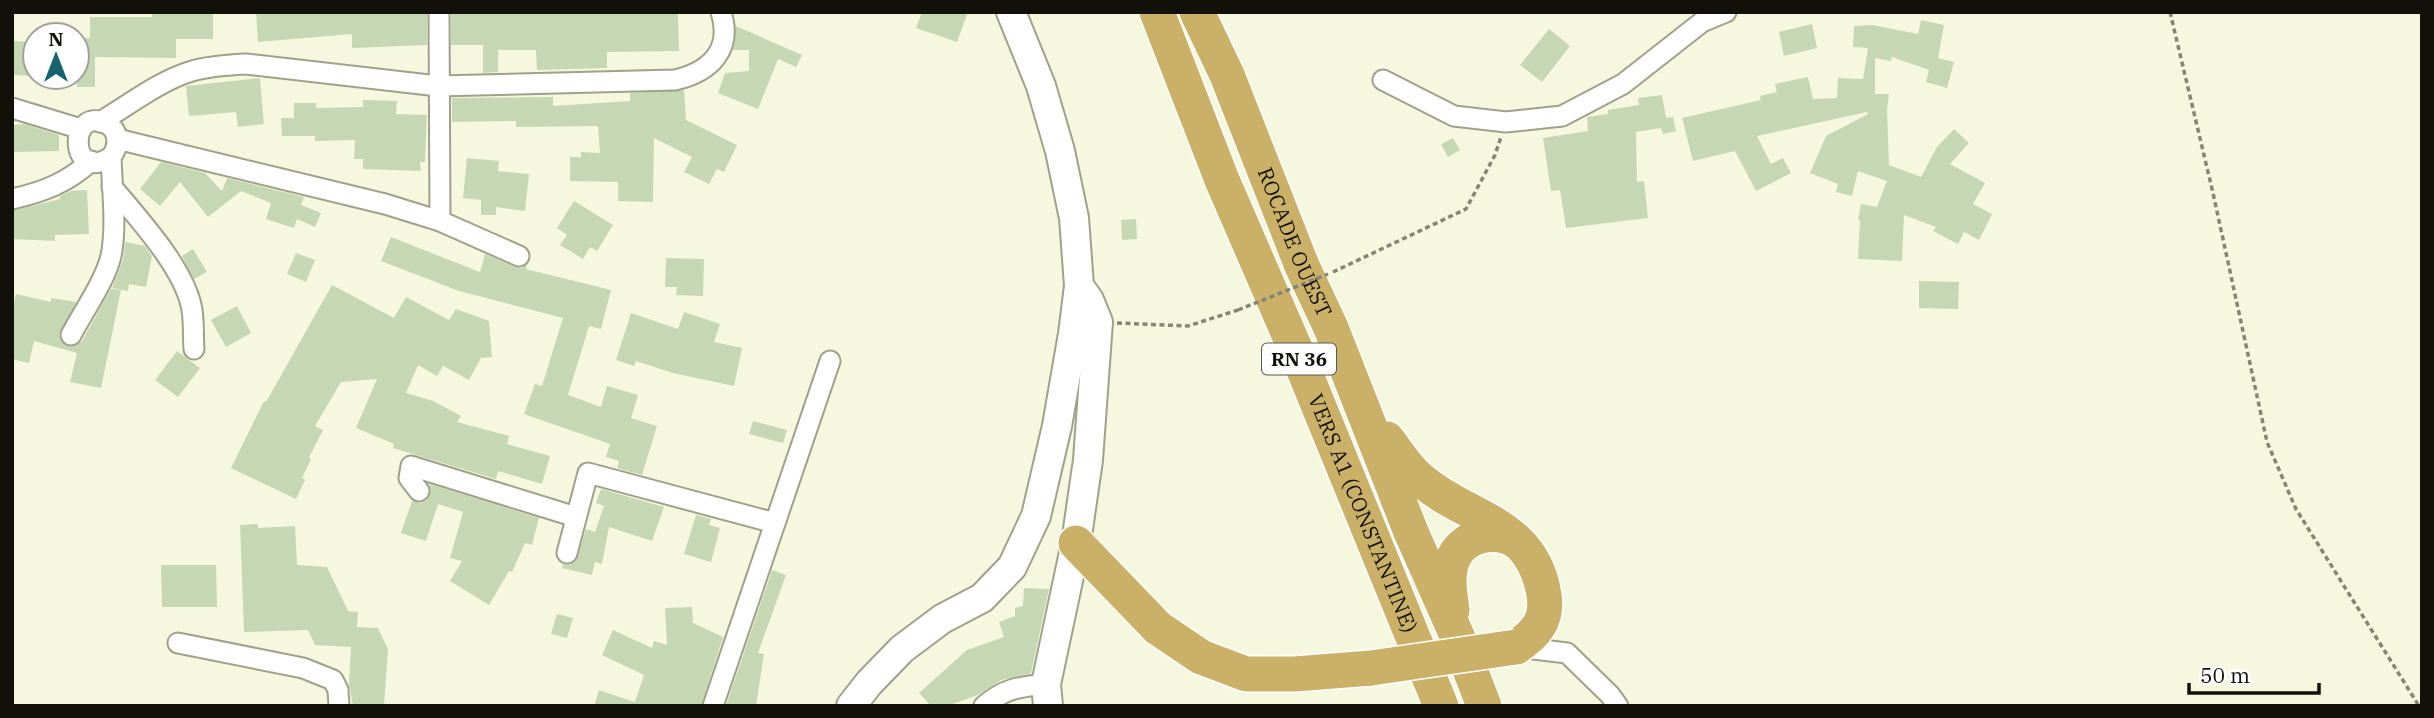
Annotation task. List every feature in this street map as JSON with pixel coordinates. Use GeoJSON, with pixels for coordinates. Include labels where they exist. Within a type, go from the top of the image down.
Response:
{"type":"FeatureCollection","features":[{"type":"Feature","properties":{"kind":"highway","name":"VERS A1 (CONSTANTINE)"},"geometry":{"type":"LineString","coordinates":[[1157,12],[1217,168],[1297,353],[1441,706]]}},
{"type":"Feature","properties":{"kind":"highway","name":"ROCADE OUEST"},"geometry":{"type":"LineString","coordinates":[[1197,12],[1227,75],[1302,266],[1331,328],[1411,532],[1458,638],[1484,706]]}},
{"type":"Feature","properties":{"kind":"highway"},"geometry":{"type":"LineString","coordinates":[[1076,542],[1158,628],[1201,657],[1247,674],[1295,674],[1371,668],[1516,646],[1536,633],[1545,610],[1541,577],[1523,546],[1509,532],[1443,497],[1420,480],[1408,468],[1356,396]]}},
{"type":"Feature","properties":{"kind":"highway"},"geometry":{"type":"LineString","coordinates":[[1458,638],[1449,583],[1453,560],[1464,543],[1483,535],[1498,534],[1512,538],[1523,546]]}},
{"type":"Feature","properties":{"kind":"street"},"geometry":{"type":"LineString","coordinates":[[439,12],[440,221]]}},
{"type":"Feature","properties":{"kind":"street"},"geometry":{"type":"LineString","coordinates":[[100,122],[171,80],[191,71],[218,65],[246,64],[438,86],[675,80],[704,69],[721,48],[725,36],[721,12]]}},
{"type":"Feature","properties":{"kind":"street"},"geometry":{"type":"LineString","coordinates":[[851,706],[902,649],[942,619],[982,598],[1012,567],[1036,516],[1057,426],[1079,286],[1074,218],[1060,151],[1041,86],[1011,12]]}},
{"type":"Feature","properties":{"kind":"street"},"geometry":{"type":"LineString","coordinates":[[1383,80],[1454,116],[1506,122],[1562,116],[1623,85],[1700,17],[1726,12]]}},
{"type":"Feature","properties":{"kind":"street"},"geometry":{"type":"LineString","coordinates":[[12,108],[81,129]]}},
{"type":"Feature","properties":{"kind":"street"},"geometry":{"type":"LineString","coordinates":[[71,335],[110,259],[113,238],[114,148],[112,128],[100,122],[93,122],[81,129],[77,148],[85,158],[105,161],[114,148]]}},
{"type":"Feature","properties":{"kind":"street"},"geometry":{"type":"LineString","coordinates":[[114,148],[385,204],[440,221],[519,256]]}},
{"type":"Feature","properties":{"kind":"street"},"geometry":{"type":"LineString","coordinates":[[12,199],[39,193],[61,184],[91,161]]}},
{"type":"Feature","properties":{"kind":"street"},"geometry":{"type":"LineString","coordinates":[[112,187],[163,250],[183,286],[192,310],[194,349]]}},
{"type":"Feature","properties":{"kind":"street"},"geometry":{"type":"LineString","coordinates":[[984,706],[999,693],[1016,688],[1047,695],[1076,542],[1088,460],[1098,322],[1089,300],[1079,286]]}},
{"type":"Feature","properties":{"kind":"street"},"geometry":{"type":"LineString","coordinates":[[713,706],[830,361]]}},
{"type":"Feature","properties":{"kind":"street"},"geometry":{"type":"LineString","coordinates":[[419,491],[409,478],[411,466],[576,517]]}},
{"type":"Feature","properties":{"kind":"street"},"geometry":{"type":"LineString","coordinates":[[566,553],[588,473],[775,523]]}},
{"type":"Feature","properties":{"kind":"street"},"geometry":{"type":"LineString","coordinates":[[1545,610],[1555,640],[1618,706]]}},
{"type":"Feature","properties":{"kind":"street"},"geometry":{"type":"LineString","coordinates":[[178,643],[321,674],[333,680],[338,691],[339,706]]}},
{"type":"Feature","properties":{"kind":"street"},"geometry":{"type":"LineString","coordinates":[[1516,646],[1567,653]]}},
{"type":"Feature","properties":{"kind":"path"},"geometry":{"type":"LineString","coordinates":[[2170,12],[2213,193],[2267,442],[2296,509],[2419,706]]}},
{"type":"Feature","properties":{"kind":"path"},"geometry":{"type":"LineString","coordinates":[[1098,322],[1188,326],[1238,310],[1328,274],[1466,209],[1495,155],[1506,122]]}},
{"type":"Feature","properties":{"kind":"building"},"geometry":{"type":"Polygon","coordinates":[[[152,12],[213,12],[213,39],[176,39],[176,58],[95,57],[95,87],[91,87],[90,17],[152,17],[152,12]]]}},
{"type":"Feature","properties":{"kind":"building"},"geometry":{"type":"Polygon","coordinates":[[[256,12],[427,12],[427,45],[352,48],[352,34],[258,42],[256,12]]]}},
{"type":"Feature","properties":{"kind":"building"},"geometry":{"type":"Polygon","coordinates":[[[451,12],[678,14],[679,51],[607,52],[607,68],[537,70],[536,50],[498,50],[498,72],[483,73],[483,45],[451,45],[451,12]]]}},
{"type":"Feature","properties":{"kind":"building"},"geometry":{"type":"Polygon","coordinates":[[[922,12],[968,12],[957,42],[916,28],[922,12]]]}},
{"type":"Feature","properties":{"kind":"building"},"geometry":{"type":"Polygon","coordinates":[[[1921,20],[1944,25],[1938,58],[1954,62],[1947,88],[1926,82],[1929,70],[1892,57],[1891,61],[1875,58],[1875,94],[1889,94],[1889,165],[1921,177],[1937,147],[1954,129],[1969,143],[1950,164],[1985,183],[1973,204],[1992,214],[1979,240],[1964,232],[1958,244],[1933,231],[1936,227],[1904,215],[1902,261],[1858,259],[1858,220],[1861,204],[1877,207],[1887,181],[1858,171],[1852,196],[1836,192],[1838,184],[1810,173],[1826,136],[1868,114],[1867,112],[1757,136],[1771,164],[1783,158],[1791,173],[1756,191],[1735,151],[1693,161],[1682,118],[1761,100],[1760,96],[1777,92],[1775,84],[1808,77],[1813,99],[1837,98],[1838,78],[1863,79],[1868,48],[1853,47],[1854,26],[1872,25],[1918,34],[1921,20]]]}},
{"type":"Feature","properties":{"kind":"building"},"geometry":{"type":"Polygon","coordinates":[[[1812,24],[1817,48],[1784,56],[1779,32],[1812,24]]]}},
{"type":"Feature","properties":{"kind":"building"},"geometry":{"type":"Polygon","coordinates":[[[736,26],[802,55],[796,67],[778,59],[758,109],[718,93],[725,73],[749,71],[749,50],[733,50],[736,26]]]}},
{"type":"Feature","properties":{"kind":"building"},"geometry":{"type":"Polygon","coordinates":[[[1549,29],[1570,46],[1542,82],[1520,65],[1549,29]]]}},
{"type":"Feature","properties":{"kind":"building"},"geometry":{"type":"Polygon","coordinates":[[[12,41],[21,41],[21,75],[12,75],[12,41]]]}},
{"type":"Feature","properties":{"kind":"building"},"geometry":{"type":"Polygon","coordinates":[[[260,78],[264,124],[238,127],[236,112],[189,116],[186,86],[260,78]]]}},
{"type":"Feature","properties":{"kind":"building"},"geometry":{"type":"Polygon","coordinates":[[[684,90],[686,120],[737,145],[724,172],[717,169],[709,184],[684,172],[692,157],[654,138],[653,202],[618,201],[618,182],[570,181],[570,157],[581,157],[581,152],[600,153],[598,126],[516,127],[516,121],[452,122],[452,98],[553,97],[553,106],[630,101],[630,93],[684,90]]]}},
{"type":"Feature","properties":{"kind":"building"},"geometry":{"type":"Polygon","coordinates":[[[1662,95],[1666,118],[1673,117],[1676,131],[1663,134],[1661,128],[1636,132],[1637,182],[1644,181],[1648,218],[1566,228],[1560,190],[1551,191],[1543,138],[1588,131],[1587,117],[1639,105],[1638,98],[1662,95]]]}},
{"type":"Feature","properties":{"kind":"building"},"geometry":{"type":"Polygon","coordinates":[[[363,100],[397,101],[396,114],[427,115],[425,162],[420,162],[421,171],[363,169],[363,159],[354,159],[355,140],[315,141],[315,136],[282,136],[281,118],[294,118],[294,103],[316,103],[316,108],[363,107],[363,100]]]}},
{"type":"Feature","properties":{"kind":"building"},"geometry":{"type":"Polygon","coordinates":[[[24,124],[59,135],[59,151],[14,152],[13,125],[24,124]]]}},
{"type":"Feature","properties":{"kind":"building"},"geometry":{"type":"Polygon","coordinates":[[[1453,138],[1460,150],[1448,157],[1441,144],[1453,138]]]}},
{"type":"Feature","properties":{"kind":"building"},"geometry":{"type":"Polygon","coordinates":[[[467,158],[499,161],[498,171],[529,174],[525,211],[496,207],[496,215],[481,215],[481,200],[463,198],[467,158]]]}},
{"type":"Feature","properties":{"kind":"building"},"geometry":{"type":"Polygon","coordinates":[[[161,162],[205,173],[222,191],[227,178],[304,197],[301,205],[321,213],[315,227],[297,219],[294,228],[266,219],[271,203],[241,191],[208,217],[180,182],[160,206],[140,189],[161,162]]]}},
{"type":"Feature","properties":{"kind":"building"},"geometry":{"type":"Polygon","coordinates":[[[87,190],[89,234],[55,235],[55,241],[12,239],[12,211],[60,199],[60,196],[71,191],[87,190]]]}},
{"type":"Feature","properties":{"kind":"building"},"geometry":{"type":"Polygon","coordinates":[[[574,201],[613,225],[597,251],[590,247],[583,259],[560,245],[567,235],[557,228],[574,201]]]}},
{"type":"Feature","properties":{"kind":"building"},"geometry":{"type":"Polygon","coordinates":[[[1136,219],[1137,239],[1122,240],[1121,220],[1136,219]]]}},
{"type":"Feature","properties":{"kind":"building"},"geometry":{"type":"Polygon","coordinates":[[[391,237],[480,272],[485,254],[515,267],[527,265],[526,269],[611,290],[601,329],[589,326],[568,395],[601,407],[607,386],[638,395],[631,418],[657,426],[642,475],[617,468],[619,461],[606,457],[610,444],[524,414],[535,384],[542,386],[563,318],[459,291],[381,261],[391,237]]]}},
{"type":"Feature","properties":{"kind":"building"},"geometry":{"type":"Polygon","coordinates":[[[125,242],[145,246],[152,256],[146,287],[129,284],[128,291],[112,288],[123,260],[125,242]]]}},
{"type":"Feature","properties":{"kind":"building"},"geometry":{"type":"Polygon","coordinates":[[[193,249],[207,272],[194,279],[182,256],[193,249]]]}},
{"type":"Feature","properties":{"kind":"building"},"geometry":{"type":"Polygon","coordinates":[[[296,253],[315,260],[306,282],[287,274],[296,253]]]}},
{"type":"Feature","properties":{"kind":"building"},"geometry":{"type":"Polygon","coordinates":[[[666,258],[704,259],[703,296],[676,295],[677,287],[665,287],[666,258]]]}},
{"type":"Feature","properties":{"kind":"building"},"geometry":{"type":"Polygon","coordinates":[[[1919,281],[1959,282],[1958,309],[1919,308],[1919,281]]]}},
{"type":"Feature","properties":{"kind":"building"},"geometry":{"type":"Polygon","coordinates":[[[332,285],[394,318],[406,297],[449,320],[456,309],[489,321],[492,357],[481,358],[469,380],[443,366],[437,376],[418,365],[406,393],[433,401],[461,416],[457,422],[509,436],[507,444],[550,456],[542,484],[498,471],[496,479],[393,448],[394,444],[356,428],[377,379],[341,382],[315,426],[323,430],[309,457],[311,459],[302,478],[305,480],[296,499],[231,468],[264,401],[266,402],[332,285]]]}},
{"type":"Feature","properties":{"kind":"building"},"geometry":{"type":"Polygon","coordinates":[[[111,289],[121,290],[101,388],[70,382],[77,353],[34,341],[29,363],[12,359],[12,312],[16,294],[51,302],[51,298],[76,302],[59,335],[61,342],[72,347],[82,341],[111,289]]]}},
{"type":"Feature","properties":{"kind":"building"},"geometry":{"type":"Polygon","coordinates":[[[237,306],[251,333],[226,347],[211,320],[237,306]]]}},
{"type":"Feature","properties":{"kind":"building"},"geometry":{"type":"Polygon","coordinates":[[[684,312],[720,324],[714,342],[742,348],[734,386],[673,373],[636,361],[634,366],[616,360],[631,313],[678,329],[684,312]]]}},
{"type":"Feature","properties":{"kind":"building"},"geometry":{"type":"Polygon","coordinates":[[[177,351],[200,368],[178,397],[155,380],[177,351]]]}},
{"type":"Feature","properties":{"kind":"building"},"geometry":{"type":"Polygon","coordinates":[[[753,421],[787,430],[783,443],[749,434],[753,421]]]}},
{"type":"Feature","properties":{"kind":"building"},"geometry":{"type":"Polygon","coordinates":[[[429,484],[539,518],[532,545],[525,543],[512,572],[509,571],[489,605],[450,581],[462,561],[450,558],[463,512],[438,504],[426,541],[401,533],[412,501],[420,503],[430,495],[429,484]]]}},
{"type":"Feature","properties":{"kind":"building"},"geometry":{"type":"Polygon","coordinates":[[[601,489],[664,507],[652,541],[609,527],[602,564],[595,562],[592,575],[562,568],[563,564],[570,565],[576,561],[586,529],[595,532],[604,506],[596,503],[601,489]]]}},
{"type":"Feature","properties":{"kind":"building"},"geometry":{"type":"Polygon","coordinates":[[[696,515],[711,519],[709,525],[720,528],[711,562],[684,554],[696,515]]]}},
{"type":"Feature","properties":{"kind":"building"},"geometry":{"type":"Polygon","coordinates":[[[258,524],[258,528],[295,526],[297,565],[327,567],[348,611],[358,612],[357,627],[378,628],[388,649],[384,706],[353,706],[349,684],[351,647],[315,645],[308,630],[244,632],[240,525],[258,524]]]}},
{"type":"Feature","properties":{"kind":"building"},"geometry":{"type":"Polygon","coordinates":[[[161,565],[216,565],[217,607],[162,607],[161,565]]]}},
{"type":"Feature","properties":{"kind":"building"},"geometry":{"type":"Polygon","coordinates":[[[772,570],[786,575],[758,653],[764,654],[756,706],[726,706],[772,570]]]}},
{"type":"Feature","properties":{"kind":"building"},"geometry":{"type":"Polygon","coordinates":[[[1024,588],[1049,589],[1031,673],[1001,680],[978,695],[947,706],[931,706],[919,693],[967,650],[1004,637],[999,622],[1015,616],[1015,608],[1023,606],[1024,588]]]}},
{"type":"Feature","properties":{"kind":"building"},"geometry":{"type":"Polygon","coordinates":[[[692,607],[693,623],[723,637],[701,706],[594,706],[599,690],[635,702],[644,675],[602,655],[613,630],[652,648],[654,641],[667,645],[665,608],[692,607]]]}},
{"type":"Feature","properties":{"kind":"building"},"geometry":{"type":"Polygon","coordinates":[[[557,614],[573,618],[567,638],[551,634],[557,614]]]}}]}
